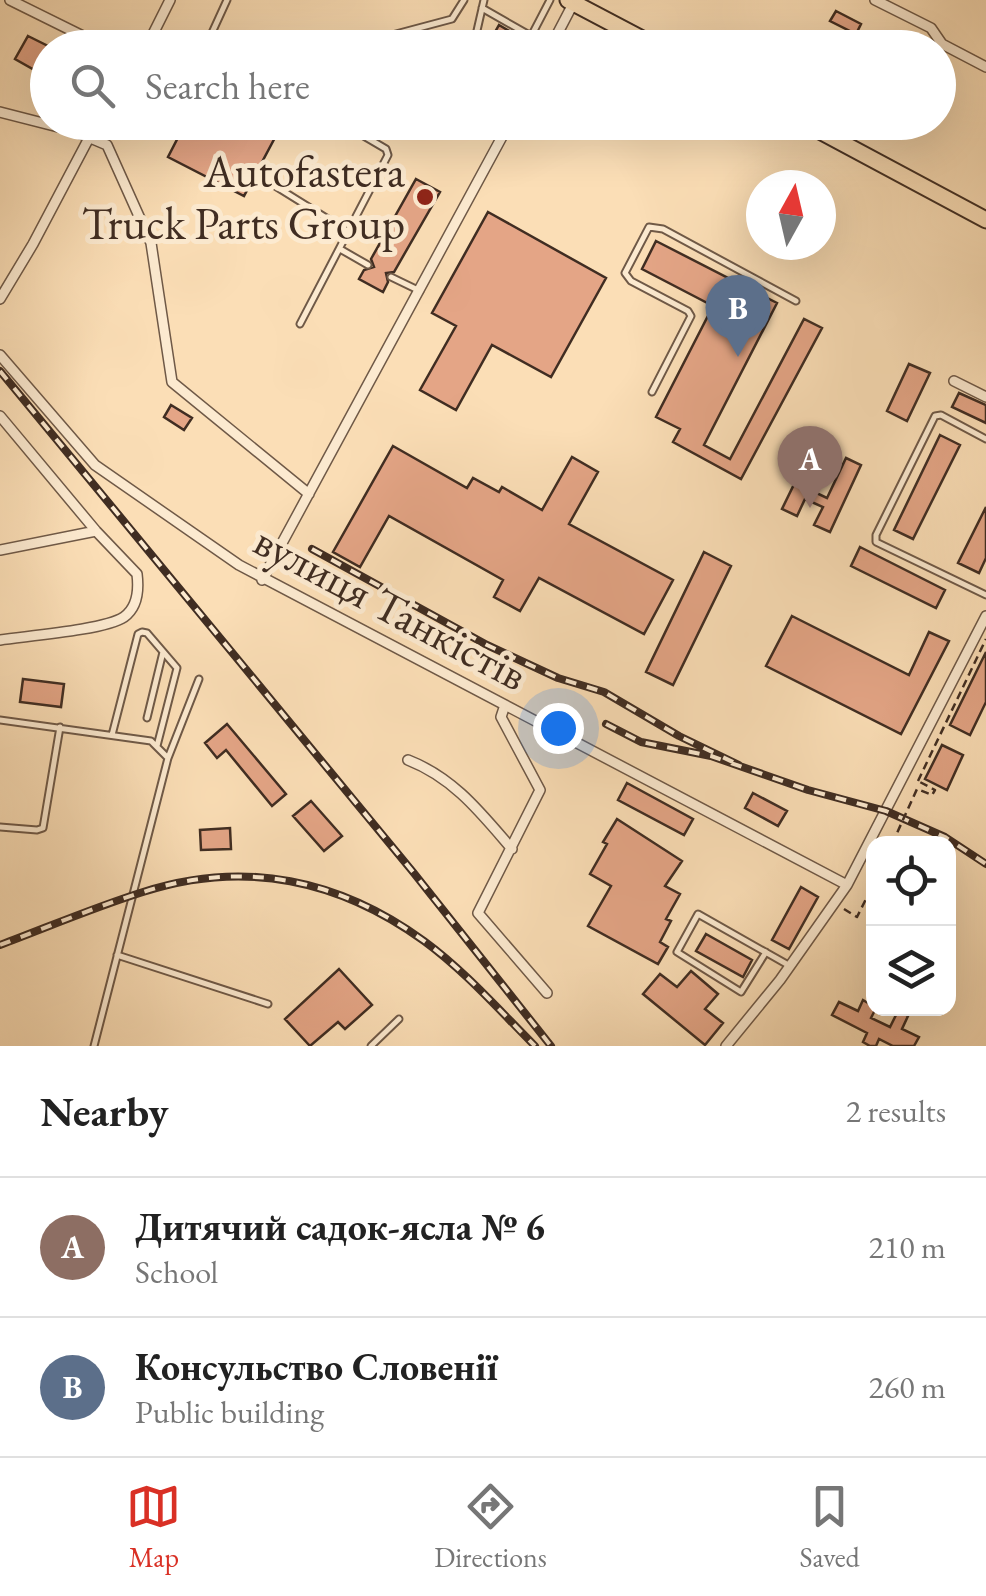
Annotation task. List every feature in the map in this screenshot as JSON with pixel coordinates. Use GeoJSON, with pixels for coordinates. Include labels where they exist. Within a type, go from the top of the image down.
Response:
{"type":"FeatureCollection","features":[{"type":"Feature","properties":{"kind":"main road"},"geometry":{"type":"LineString","coordinates":[[572,1],[626,30]]}},
{"type":"Feature","properties":{"kind":"main road"},"geometry":{"type":"LineString","coordinates":[[837,140],[986,220]]}},
{"type":"Feature","properties":{"kind":"street"},"geometry":{"type":"LineString","coordinates":[[10,0],[71,30]]}},
{"type":"Feature","properties":{"kind":"street"},"geometry":{"type":"LineString","coordinates":[[155,30],[170,0]]}},
{"type":"Feature","properties":{"kind":"street"},"geometry":{"type":"LineString","coordinates":[[875,0],[933,30]]}},
{"type":"Feature","properties":{"kind":"street"},"geometry":{"type":"LineString","coordinates":[[558,30],[572,1]]}},
{"type":"Feature","properties":{"kind":"street"},"geometry":{"type":"LineString","coordinates":[[956,51],[986,67]]}},
{"type":"Feature","properties":{"kind":"street"},"geometry":{"type":"LineString","coordinates":[[0,112],[30,120]]}},
{"type":"Feature","properties":{"kind":"street"},"geometry":{"type":"LineString","coordinates":[[0,299],[88,140]]}},
{"type":"Feature","properties":{"kind":"street"},"geometry":{"type":"LineString","coordinates":[[98,140],[107,145],[150,243],[174,386],[309,494]]}},
{"type":"Feature","properties":{"kind":"street"},"geometry":{"type":"LineString","coordinates":[[262,580],[500,140]]}},
{"type":"Feature","properties":{"kind":"street","name":"вулиця Танкістів"},"geometry":{"type":"LineString","coordinates":[[0,355],[95,464],[262,580],[848,886]]}},
{"type":"Feature","properties":{"kind":"street"},"geometry":{"type":"LineString","coordinates":[[954,381],[986,397]]}},
{"type":"Feature","properties":{"kind":"street"},"geometry":{"type":"LineString","coordinates":[[0,416],[137,574],[137,599],[124,617],[114,622],[0,640]]}},
{"type":"Feature","properties":{"kind":"street"},"geometry":{"type":"LineString","coordinates":[[0,550],[96,531]]}},
{"type":"Feature","properties":{"kind":"street"},"geometry":{"type":"LineString","coordinates":[[726,1046],[848,886],[985,619]]}},
{"type":"Feature","properties":{"kind":"street"},"geometry":{"type":"LineString","coordinates":[[505,705],[500,717],[540,790],[478,913],[547,993]]}},
{"type":"Feature","properties":{"kind":"street"},"geometry":{"type":"LineString","coordinates":[[408,760],[440,774],[456,787],[512,850]]}},
{"type":"Feature","properties":{"kind":"lane"},"geometry":{"type":"LineString","coordinates":[[213,30],[227,0]]}},
{"type":"Feature","properties":{"kind":"lane"},"geometry":{"type":"LineString","coordinates":[[410,30],[452,18],[464,0]]}},
{"type":"Feature","properties":{"kind":"lane"},"geometry":{"type":"LineString","coordinates":[[534,30],[550,0]]}},
{"type":"Feature","properties":{"kind":"lane"},"geometry":{"type":"LineString","coordinates":[[477,30],[483,4],[522,30]]}},
{"type":"Feature","properties":{"kind":"lane"},"geometry":{"type":"LineString","coordinates":[[300,324],[388,155],[386,149],[371,140]]}},
{"type":"Feature","properties":{"kind":"lane"},"geometry":{"type":"LineString","coordinates":[[267,181],[349,232]]}},
{"type":"Feature","properties":{"kind":"lane"},"geometry":{"type":"LineString","coordinates":[[652,392],[692,316],[624,274],[650,227],[656,226],[796,301]]}},
{"type":"Feature","properties":{"kind":"lane"},"geometry":{"type":"LineString","coordinates":[[340,250],[368,264]]}},
{"type":"Feature","properties":{"kind":"lane"},"geometry":{"type":"LineString","coordinates":[[391,277],[420,292]]}},
{"type":"Feature","properties":{"kind":"lane"},"geometry":{"type":"LineString","coordinates":[[986,439],[941,415],[935,416],[876,535],[876,542],[882,547],[986,595]]}},
{"type":"Feature","properties":{"kind":"lane"},"geometry":{"type":"LineString","coordinates":[[112,735],[138,634],[147,633],[175,664],[177,673],[157,746]]}},
{"type":"Feature","properties":{"kind":"lane"},"geometry":{"type":"LineString","coordinates":[[147,718],[163,652]]}},
{"type":"Feature","properties":{"kind":"lane"},"geometry":{"type":"LineString","coordinates":[[94,1046],[168,758],[199,679]]}},
{"type":"Feature","properties":{"kind":"lane"},"geometry":{"type":"LineString","coordinates":[[0,720],[151,742],[168,758]]}},
{"type":"Feature","properties":{"kind":"lane"},"geometry":{"type":"LineString","coordinates":[[0,827],[43,828],[60,727]]}},
{"type":"Feature","properties":{"kind":"lane"},"geometry":{"type":"LineString","coordinates":[[766,952],[741,992],[677,952],[698,914],[766,952],[790,966]]}},
{"type":"Feature","properties":{"kind":"lane"},"geometry":{"type":"LineString","coordinates":[[117,955],[268,1004]]}},
{"type":"Feature","properties":{"kind":"lane"},"geometry":{"type":"LineString","coordinates":[[370,1046],[399,1019]]}},
{"type":"Feature","properties":{"kind":"path"},"geometry":{"type":"LineString","coordinates":[[896,836],[917,789],[932,795],[935,790],[918,781],[986,639]]}},
{"type":"Feature","properties":{"kind":"path"},"geometry":{"type":"LineString","coordinates":[[834,904],[857,917],[866,900]]}},
{"type":"Feature","properties":{"kind":"building"},"geometry":{"type":"Polygon","coordinates":[[[836,11],[861,24],[858,30],[848,30],[830,21],[836,11]]]}},
{"type":"Feature","properties":{"kind":"building"},"geometry":{"type":"Polygon","coordinates":[[[28,36],[30,37],[30,67],[15,59],[28,36]]]}},
{"type":"Feature","properties":{"kind":"building"},"geometry":{"type":"Polygon","coordinates":[[[177,140],[274,140],[244,196],[168,157],[177,140]]]}},
{"type":"Feature","properties":{"kind":"building"},"geometry":{"type":"Polygon","coordinates":[[[416,179],[440,192],[394,272],[386,273],[388,282],[383,292],[359,279],[364,270],[374,267],[371,259],[416,179]]]}},
{"type":"Feature","properties":{"kind":"building"},"geometry":{"type":"Polygon","coordinates":[[[488,212],[606,278],[551,377],[492,345],[456,410],[420,390],[456,326],[432,313],[488,212]]]}},
{"type":"Feature","properties":{"kind":"building"},"geometry":{"type":"Polygon","coordinates":[[[656,241],[777,303],[704,445],[730,459],[804,319],[822,328],[741,479],[673,442],[680,429],[656,417],[713,306],[642,269],[656,241]]]}},
{"type":"Feature","properties":{"kind":"building"},"geometry":{"type":"Polygon","coordinates":[[[909,364],[930,373],[907,421],[887,411],[909,364]]]}},
{"type":"Feature","properties":{"kind":"building"},"geometry":{"type":"Polygon","coordinates":[[[959,393],[986,405],[986,423],[952,407],[959,393]]]}},
{"type":"Feature","properties":{"kind":"building"},"geometry":{"type":"Polygon","coordinates":[[[171,405],[192,418],[184,430],[164,417],[171,405]]]}},
{"type":"Feature","properties":{"kind":"building"},"geometry":{"type":"Polygon","coordinates":[[[940,435],[960,445],[913,539],[894,530],[940,435]]]}},
{"type":"Feature","properties":{"kind":"building"},"geometry":{"type":"Polygon","coordinates":[[[393,446],[467,488],[473,478],[499,492],[502,487],[542,510],[572,457],[598,472],[569,524],[673,580],[644,634],[539,578],[520,611],[494,597],[503,580],[389,516],[360,567],[333,552],[393,446]]]}},
{"type":"Feature","properties":{"kind":"building"},"geometry":{"type":"Polygon","coordinates":[[[846,458],[861,465],[830,532],[814,525],[823,507],[805,499],[797,516],[782,509],[802,468],[817,475],[810,490],[827,498],[846,458]]]}},
{"type":"Feature","properties":{"kind":"building"},"geometry":{"type":"Polygon","coordinates":[[[986,507],[986,558],[979,573],[958,563],[986,507]]]}},
{"type":"Feature","properties":{"kind":"building"},"geometry":{"type":"Polygon","coordinates":[[[860,547],[945,590],[936,608],[851,566],[860,547]]]}},
{"type":"Feature","properties":{"kind":"building"},"geometry":{"type":"Polygon","coordinates":[[[704,552],[731,566],[673,685],[646,672],[704,552]]]}},
{"type":"Feature","properties":{"kind":"building"},"geometry":{"type":"Polygon","coordinates":[[[792,616],[909,675],[929,632],[949,641],[901,734],[766,666],[792,616]]]}},
{"type":"Feature","properties":{"kind":"building"},"geometry":{"type":"Polygon","coordinates":[[[986,652],[986,702],[970,735],[950,725],[986,652]]]}},
{"type":"Feature","properties":{"kind":"building"},"geometry":{"type":"Polygon","coordinates":[[[23,679],[64,684],[61,707],[20,702],[23,679]]]}},
{"type":"Feature","properties":{"kind":"building"},"geometry":{"type":"Polygon","coordinates":[[[227,724],[286,794],[272,806],[226,750],[217,758],[205,743],[227,724]]]}},
{"type":"Feature","properties":{"kind":"building"},"geometry":{"type":"Polygon","coordinates":[[[942,745],[963,755],[947,790],[925,779],[942,745]]]}},
{"type":"Feature","properties":{"kind":"building"},"geometry":{"type":"Polygon","coordinates":[[[627,783],[693,819],[684,835],[618,800],[627,783]]]}},
{"type":"Feature","properties":{"kind":"building"},"geometry":{"type":"Polygon","coordinates":[[[753,793],[787,811],[778,826],[745,808],[753,793]]]}},
{"type":"Feature","properties":{"kind":"building"},"geometry":{"type":"Polygon","coordinates":[[[311,801],[342,836],[324,851],[293,816],[311,801]]]}},
{"type":"Feature","properties":{"kind":"building"},"geometry":{"type":"Polygon","coordinates":[[[617,819],[682,861],[665,886],[680,894],[666,919],[671,921],[660,942],[668,947],[658,964],[588,926],[611,886],[590,874],[617,819]]]}},
{"type":"Feature","properties":{"kind":"building"},"geometry":{"type":"Polygon","coordinates":[[[230,828],[231,849],[201,850],[200,830],[230,828]]]}},
{"type":"Feature","properties":{"kind":"building"},"geometry":{"type":"Polygon","coordinates":[[[801,887],[818,897],[789,949],[772,940],[801,887]]]}},
{"type":"Feature","properties":{"kind":"building"},"geometry":{"type":"Polygon","coordinates":[[[706,934],[752,960],[743,977],[696,951],[706,934]]]}},
{"type":"Feature","properties":{"kind":"building"},"geometry":{"type":"Polygon","coordinates":[[[339,969],[372,1005],[345,1029],[338,1022],[310,1046],[285,1019],[339,969]]]}},
{"type":"Feature","properties":{"kind":"building"},"geometry":{"type":"Polygon","coordinates":[[[691,971],[718,994],[705,1009],[723,1023],[705,1045],[643,994],[660,974],[677,987],[691,971]]]}},
{"type":"Feature","properties":{"kind":"building"},"geometry":{"type":"Polygon","coordinates":[[[863,1000],[866,1016],[890,1027],[896,1016],[908,1016],[902,1029],[919,1037],[914,1046],[893,1046],[879,1039],[876,1046],[870,1046],[863,1042],[867,1033],[832,1015],[839,1002],[858,1011],[863,1000]]]}},
{"type":"Feature","properties":{"kind":"railway"},"geometry":{"type":"LineString","coordinates":[[0,371],[413,872],[551,1046]]}},
{"type":"Feature","properties":{"kind":"railway"},"geometry":{"type":"LineString","coordinates":[[312,549],[487,645],[558,678],[604,692],[679,736],[739,765]]}},
{"type":"Feature","properties":{"kind":"railway"},"geometry":{"type":"LineString","coordinates":[[606,724],[641,742],[711,756],[808,790],[886,811],[945,837],[986,864]]}},
{"type":"Feature","properties":{"kind":"railway"},"geometry":{"type":"LineString","coordinates":[[0,945],[125,898],[181,882],[218,877],[290,881],[359,903],[424,941],[468,978],[535,1046]]}},
{"type":"Feature","properties":{"kind":"place","name":"Autofastera Truck Parts Group"},"geometry":{"type":"Point","coordinates":[425,197]}},
{"type":"Feature","properties":{"kind":"place","name":"Консульство Словенії"},"geometry":{"type":"Point","coordinates":[738,357]}},
{"type":"Feature","properties":{"kind":"place","name":"Дитячий садок-ясла № 6"},"geometry":{"type":"Point","coordinates":[810,508]}}]}
